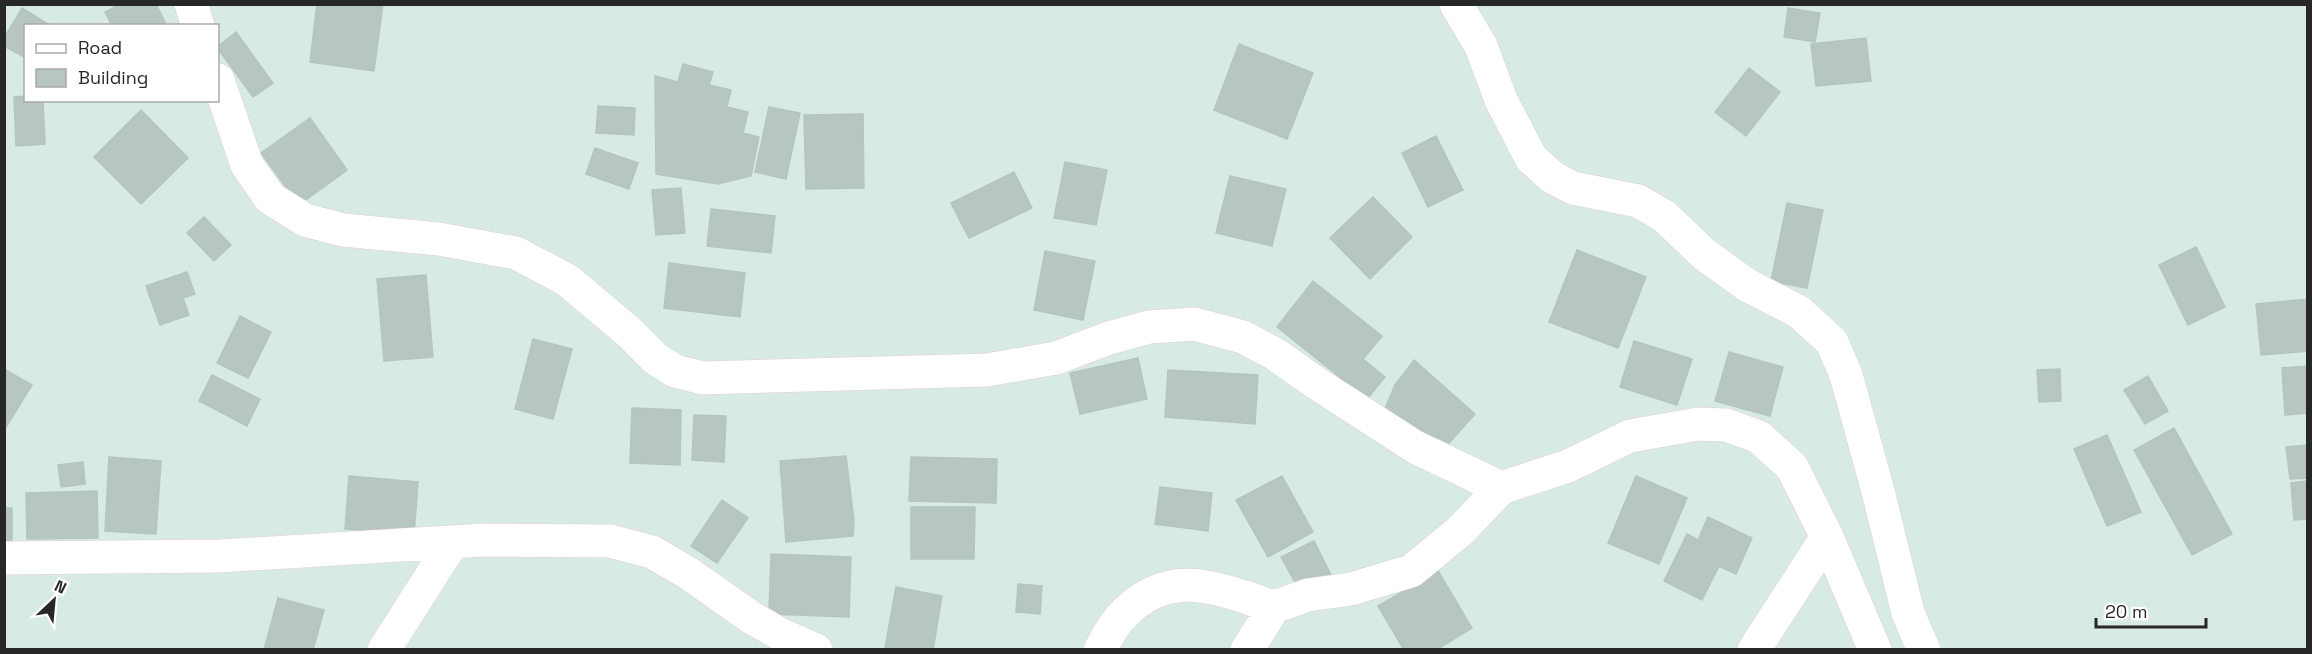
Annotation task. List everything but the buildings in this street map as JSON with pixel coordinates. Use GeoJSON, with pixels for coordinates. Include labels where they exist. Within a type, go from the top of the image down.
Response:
{"type":"FeatureCollection","features":[{"type":"Feature","properties":{"kind":"street"},"geometry":{"type":"LineString","coordinates":[[191,4],[197,24]]}},
{"type":"Feature","properties":{"kind":"street"},"geometry":{"type":"LineString","coordinates":[[1456,4],[1480,46],[1501,100],[1531,158],[1552,177],[1574,188],[1638,201],[1664,216],[1704,254],[1747,285],[1799,312],[1832,342],[1846,375],[1908,613],[1924,650]]}},
{"type":"Feature","properties":{"kind":"street"},"geometry":{"type":"LineString","coordinates":[[219,83],[248,165],[270,198],[306,220],[343,230],[439,239],[516,253],[567,280],[630,333],[656,359],[675,371],[703,378],[987,370],[1056,357],[1109,338],[1149,327],[1194,324],[1243,337],[1275,354],[1415,447],[1501,488]]}},
{"type":"Feature","properties":{"kind":"street"},"geometry":{"type":"LineString","coordinates":[[1100,650],[1120,618],[1148,596],[1177,584],[1209,586],[1274,607],[1308,595],[1352,589],[1411,571],[1460,531],[1501,488],[1568,466],[1630,436],[1698,423],[1726,425],[1759,437],[1792,467],[1827,537],[1875,650]]}},
{"type":"Feature","properties":{"kind":"street"},"geometry":{"type":"LineString","coordinates":[[1754,650],[1827,537]]}},
{"type":"Feature","properties":{"kind":"street"},"geometry":{"type":"LineString","coordinates":[[4,558],[220,556],[483,540],[610,541],[652,552],[688,573],[752,618],[816,650]]}},
{"type":"Feature","properties":{"kind":"street"},"geometry":{"type":"LineString","coordinates":[[384,650],[453,543]]}},
{"type":"Feature","properties":{"kind":"street"},"geometry":{"type":"LineString","coordinates":[[1247,650],[1274,607]]}}]}
